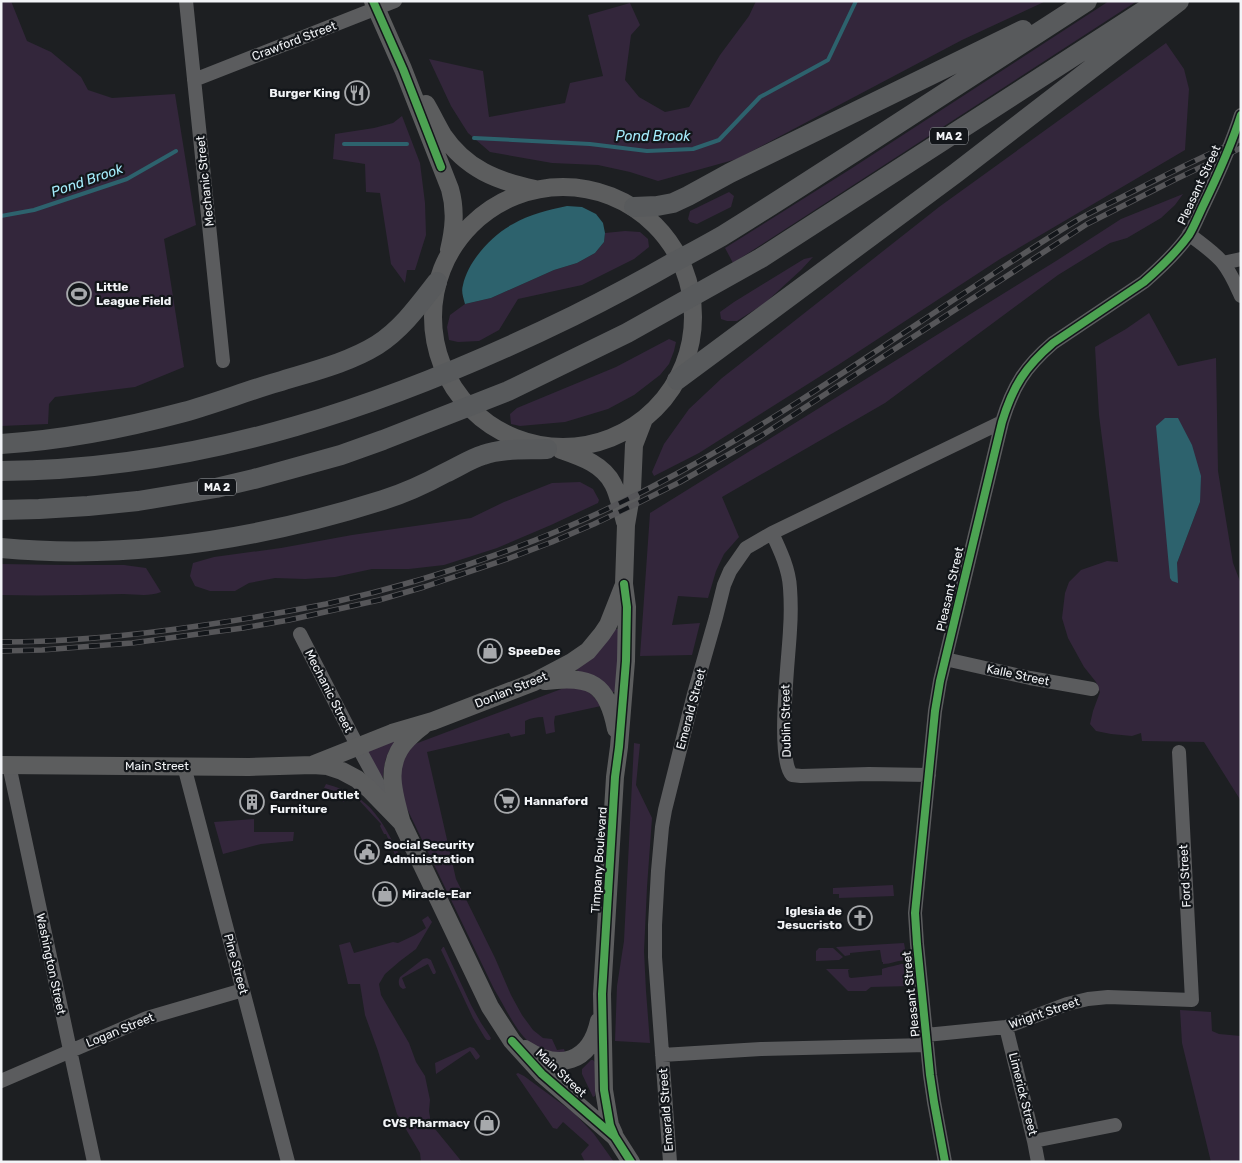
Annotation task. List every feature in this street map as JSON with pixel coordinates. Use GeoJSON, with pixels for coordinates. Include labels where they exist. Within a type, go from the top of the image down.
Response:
{"type":"FeatureCollection","features":[{"type":"Feature","properties":{"kind":"highway"},"geometry":{"type":"LineString","coordinates":[[634,207],[663,205],[683,199],[887,96],[1086,1]]}},
{"type":"Feature","properties":{"kind":"highway"},"geometry":{"type":"LineString","coordinates":[[1,471],[132,462],[252,439],[382,399],[481,358],[544,330],[648,277],[720,237],[1086,1]]}},
{"type":"Feature","properties":{"kind":"highway","name":"MA 2"},"geometry":{"type":"LineString","coordinates":[[1,510],[88,506],[138,501],[216,488],[332,457],[383,440],[508,391],[658,317],[740,271],[1159,1]]}},
{"type":"Feature","properties":{"kind":"highway"},"geometry":{"type":"LineString","coordinates":[[677,380],[956,173],[1180,1]]}},
{"type":"Feature","properties":{"kind":"highway"},"geometry":{"type":"LineString","coordinates":[[1,444],[68,436],[152,420],[225,400],[324,368],[358,355],[386,340],[403,324],[438,282]]}},
{"type":"Feature","properties":{"kind":"highway"},"geometry":{"type":"LineString","coordinates":[[1,548],[52,551],[108,551],[159,548],[226,538],[294,524],[384,500],[422,485],[478,457],[493,452],[552,449]]}},
{"type":"Feature","properties":{"kind":"main road"},"geometry":{"type":"LineString","coordinates":[[374,5],[403,68],[452,197],[454,221],[447,258]]}},
{"type":"Feature","properties":{"kind":"main road"},"geometry":{"type":"LineString","coordinates":[[403,68],[420,93],[444,136],[457,152],[470,163],[486,174],[504,182],[535,189],[583,188],[604,194],[634,207],[662,234],[681,264],[692,310],[692,329],[686,358],[677,380],[669,393],[644,419],[610,438],[587,445],[552,449]]}},
{"type":"Feature","properties":{"kind":"main road"},"geometry":{"type":"LineString","coordinates":[[447,258],[462,237],[479,219],[501,205],[535,189]]}},
{"type":"Feature","properties":{"kind":"main road","name":"Timpany Boulevard"},"geometry":{"type":"LineString","coordinates":[[447,258],[438,282],[434,315],[441,359],[462,398],[483,418],[507,434],[524,442],[586,459],[598,466],[614,484],[626,525]]}},
{"type":"Feature","properties":{"kind":"main road","name":"Timpany Boulevard"},"geometry":{"type":"LineString","coordinates":[[615,1137],[610,1125],[604,1090],[602,994],[616,777],[626,661],[627,607],[624,584],[626,525],[632,490],[634,445],[644,419]]}},
{"type":"Feature","properties":{"kind":"main road","name":"Donlan Street"},"geometry":{"type":"LineString","coordinates":[[358,747],[392,733],[433,721],[534,682],[572,662],[593,646],[608,624],[624,584]]}},
{"type":"Feature","properties":{"kind":"main road"},"geometry":{"type":"LineString","coordinates":[[534,682],[574,678],[590,683],[599,689],[606,697],[613,713],[619,747]]}},
{"type":"Feature","properties":{"kind":"main road"},"geometry":{"type":"LineString","coordinates":[[402,824],[393,786],[395,758],[405,742],[420,728],[433,721]]}},
{"type":"Feature","properties":{"kind":"main road","name":"Main Street"},"geometry":{"type":"LineString","coordinates":[[314,765],[358,747]]}},
{"type":"Feature","properties":{"kind":"main road","name":"Main Street"},"geometry":{"type":"LineString","coordinates":[[5,765],[249,767],[314,765],[327,766],[357,779],[402,824],[490,1007],[512,1041],[542,1074],[615,1137],[631,1162]]}},
{"type":"Feature","properties":{"kind":"main road","name":"Main Street"},"geometry":{"type":"LineString","coordinates":[[512,1041],[535,1056],[554,1061],[567,1061],[578,1057],[596,1035],[602,994]]}},
{"type":"Feature","properties":{"kind":"street","name":"Mechanic Street"},"geometry":{"type":"LineString","coordinates":[[186,1],[223,361]]}},
{"type":"Feature","properties":{"kind":"street","name":"Crawford Street"},"geometry":{"type":"LineString","coordinates":[[194,80],[374,5],[395,1]]}},
{"type":"Feature","properties":{"kind":"street","name":"Pleasant Street"},"geometry":{"type":"LineString","coordinates":[[945,1162],[934,1102],[915,925],[935,712],[945,659],[1002,422],[1008,402],[1018,382],[1040,354],[1053,343],[1144,282],[1172,255],[1189,234],[1220,170],[1241,115]]}},
{"type":"Feature","properties":{"kind":"street"},"geometry":{"type":"LineString","coordinates":[[1189,234],[1223,263],[1241,296]]}},
{"type":"Feature","properties":{"kind":"street"},"geometry":{"type":"LineString","coordinates":[[1223,263],[1241,259]]}},
{"type":"Feature","properties":{"kind":"street","name":"Emerald Street"},"geometry":{"type":"LineString","coordinates":[[670,1162],[656,987],[655,933],[660,845],[665,810],[694,694],[724,585],[730,570],[746,548],[772,533],[1002,422]]}},
{"type":"Feature","properties":{"kind":"street","name":"Dublin Street"},"geometry":{"type":"LineString","coordinates":[[772,533],[787,570],[790,586],[790,629],[784,725],[789,772],[792,775],[802,776],[929,775]]}},
{"type":"Feature","properties":{"kind":"street","name":"Mechanic Street"},"geometry":{"type":"LineString","coordinates":[[300,634],[358,747]]}},
{"type":"Feature","properties":{"kind":"street","name":"Kalle Street"},"geometry":{"type":"LineString","coordinates":[[945,659],[1030,678],[1092,689]]}},
{"type":"Feature","properties":{"kind":"street","name":"Main Street"},"geometry":{"type":"LineString","coordinates":[[358,747],[379,787],[402,824]]}},
{"type":"Feature","properties":{"kind":"street","name":"Ford Street"},"geometry":{"type":"LineString","coordinates":[[1179,752],[1192,1000]]}},
{"type":"Feature","properties":{"kind":"street","name":"Washington Street"},"geometry":{"type":"LineString","coordinates":[[5,765],[94,1162]]}},
{"type":"Feature","properties":{"kind":"street","name":"Pine Street"},"geometry":{"type":"LineString","coordinates":[[184,766],[288,1162]]}},
{"type":"Feature","properties":{"kind":"street","name":"Logan Street"},"geometry":{"type":"LineString","coordinates":[[1,1081],[147,1018],[243,990]]}},
{"type":"Feature","properties":{"kind":"street","name":"Wright Street"},"geometry":{"type":"LineString","coordinates":[[662,1055],[927,1040],[1006,1027],[1067,1004],[1088,999],[1108,997],[1192,1000]]}},
{"type":"Feature","properties":{"kind":"street","name":"Limerick Street"},"geometry":{"type":"LineString","coordinates":[[1006,1027],[1038,1162]]}},
{"type":"Feature","properties":{"kind":"street"},"geometry":{"type":"LineString","coordinates":[[1034,1141],[1115,1125]]}},
{"type":"Feature","properties":{"kind":"shaded area"},"geometry":{"type":"Polygon","coordinates":[[[1,1],[11,1],[27,41],[51,52],[81,77],[88,90],[112,98],[175,94],[196,225],[164,239],[184,367],[135,387],[55,397],[49,404],[48,424],[1,426],[1,1]]]}},
{"type":"Feature","properties":{"kind":"shaded area"},"geometry":{"type":"Polygon","coordinates":[[[756,1],[1046,1],[962,40],[737,159],[658,181],[598,165],[552,163],[490,152],[468,133],[451,106],[429,59],[483,71],[489,117],[565,103],[570,83],[603,76],[588,15],[630,3],[640,25],[631,35],[625,80],[639,97],[665,112],[689,107],[720,55],[749,16],[756,1]]]}},
{"type":"Feature","properties":{"kind":"shaded area"},"geometry":{"type":"Polygon","coordinates":[[[1109,1],[1137,1],[733,263],[725,248],[1109,1]]]}},
{"type":"Feature","properties":{"kind":"shaded area"},"geometry":{"type":"Polygon","coordinates":[[[1166,43],[1184,69],[1189,89],[1185,150],[1000,259],[699,453],[654,476],[652,472],[664,444],[689,409],[722,378],[939,207],[1166,43]]]}},
{"type":"Feature","properties":{"kind":"shaded area"},"geometry":{"type":"Polygon","coordinates":[[[402,116],[420,163],[425,203],[426,235],[415,270],[407,270],[405,283],[391,264],[380,193],[366,192],[365,164],[333,159],[335,134],[393,123],[402,116]]]}},
{"type":"Feature","properties":{"kind":"shaded area"},"geometry":{"type":"Polygon","coordinates":[[[729,192],[734,196],[731,207],[697,224],[690,222],[688,219],[690,211],[729,192]]]}},
{"type":"Feature","properties":{"kind":"shaded area"},"geometry":{"type":"Polygon","coordinates":[[[1183,194],[1175,205],[1161,218],[1127,238],[1110,243],[1058,275],[885,403],[722,497],[739,537],[724,554],[716,571],[708,598],[678,596],[672,625],[700,623],[692,655],[640,656],[650,513],[1121,219],[1183,194]]]}},
{"type":"Feature","properties":{"kind":"shaded area"},"geometry":{"type":"Polygon","coordinates":[[[640,232],[648,239],[649,247],[634,259],[582,285],[518,299],[499,330],[479,341],[458,342],[449,340],[447,327],[450,315],[465,304],[491,298],[554,270],[577,263],[595,253],[604,242],[605,233],[640,232]]]}},
{"type":"Feature","properties":{"kind":"shaded area"},"geometry":{"type":"Polygon","coordinates":[[[813,257],[765,303],[737,321],[721,319],[720,312],[734,302],[804,259],[813,257]]]}},
{"type":"Feature","properties":{"kind":"shaded area"},"geometry":{"type":"Polygon","coordinates":[[[1149,313],[1178,366],[1216,358],[1218,471],[1233,563],[1241,584],[1241,801],[1204,742],[1142,741],[1141,733],[1132,736],[1096,731],[1090,724],[1100,692],[1096,682],[1084,667],[1068,638],[1062,618],[1065,593],[1069,582],[1081,570],[1107,561],[1118,562],[1099,415],[1095,347],[1149,313]],[[1165,418],[1177,582],[1177,563],[1200,502],[1165,418]]]}},
{"type":"Feature","properties":{"kind":"shaded area"},"geometry":{"type":"Polygon","coordinates":[[[669,339],[676,342],[674,351],[669,364],[660,375],[634,395],[608,409],[565,422],[520,426],[511,424],[510,414],[517,408],[616,367],[669,339]]]}},
{"type":"Feature","properties":{"kind":"shaded area"},"geometry":{"type":"Polygon","coordinates":[[[580,482],[593,489],[599,500],[598,503],[497,548],[444,565],[409,569],[372,569],[335,577],[275,578],[249,583],[235,591],[210,591],[195,586],[190,576],[193,563],[214,557],[471,518],[504,502],[552,483],[580,482]]]}},
{"type":"Feature","properties":{"kind":"shaded area"},"geometry":{"type":"Polygon","coordinates":[[[1,564],[124,565],[146,568],[161,592],[147,595],[1,595],[1,564]]]}},
{"type":"Feature","properties":{"kind":"shaded area"},"geometry":{"type":"Polygon","coordinates":[[[615,629],[622,629],[618,692],[612,692],[578,672],[576,667],[615,629]]]}},
{"type":"Feature","properties":{"kind":"shaded area"},"geometry":{"type":"Polygon","coordinates":[[[573,687],[589,693],[601,706],[555,716],[555,732],[546,734],[543,717],[536,717],[525,721],[525,734],[511,737],[509,733],[427,752],[456,879],[522,1015],[533,1030],[543,1038],[552,1039],[557,1050],[564,1049],[565,1052],[554,1055],[534,1046],[524,1037],[514,1024],[494,989],[398,790],[397,769],[408,749],[415,744],[564,688],[573,687]]]}},
{"type":"Feature","properties":{"kind":"shaded area"},"geometry":{"type":"Polygon","coordinates":[[[395,738],[396,741],[386,758],[383,777],[380,778],[366,749],[395,738]]]}},
{"type":"Feature","properties":{"kind":"shaded area"},"geometry":{"type":"Polygon","coordinates":[[[634,743],[640,744],[636,785],[652,818],[644,951],[650,1043],[615,1041],[617,986],[624,941],[634,743]]]}},
{"type":"Feature","properties":{"kind":"shaded area"},"geometry":{"type":"Polygon","coordinates":[[[326,784],[355,796],[343,802],[342,799],[333,796],[335,791],[324,788],[326,784]]]}},
{"type":"Feature","properties":{"kind":"shaded area"},"geometry":{"type":"Polygon","coordinates":[[[355,796],[375,813],[403,862],[399,864],[386,834],[384,834],[380,826],[381,824],[355,796]]]}},
{"type":"Feature","properties":{"kind":"shaded area"},"geometry":{"type":"Polygon","coordinates":[[[254,819],[254,832],[294,832],[293,841],[261,844],[223,854],[214,822],[254,819]]]}},
{"type":"Feature","properties":{"kind":"shaded area"},"geometry":{"type":"Polygon","coordinates":[[[893,885],[894,896],[839,898],[839,894],[833,894],[833,888],[893,885]]]}},
{"type":"Feature","properties":{"kind":"shaded area"},"geometry":{"type":"Polygon","coordinates":[[[428,916],[432,922],[416,949],[385,974],[379,984],[381,995],[409,1043],[416,1062],[425,1076],[430,1100],[431,1124],[462,1162],[421,1162],[420,1153],[397,1114],[365,1015],[360,984],[348,984],[339,945],[350,942],[354,953],[393,942],[398,943],[426,928],[422,920],[428,916]]]}},
{"type":"Feature","properties":{"kind":"shaded area"},"geometry":{"type":"Polygon","coordinates":[[[904,943],[907,960],[886,964],[882,962],[880,950],[850,953],[850,955],[845,956],[836,947],[904,943]]]}},
{"type":"Feature","properties":{"kind":"shaded area"},"geometry":{"type":"Polygon","coordinates":[[[443,947],[471,1005],[491,1038],[490,1040],[485,1038],[473,1018],[441,950],[443,947]]]}},
{"type":"Feature","properties":{"kind":"shaded area"},"geometry":{"type":"Polygon","coordinates":[[[819,948],[833,948],[843,957],[839,960],[816,961],[816,951],[819,948]]]}},
{"type":"Feature","properties":{"kind":"shaded area"},"geometry":{"type":"Polygon","coordinates":[[[427,958],[431,960],[436,972],[435,974],[433,974],[428,964],[402,978],[406,988],[401,988],[399,984],[400,977],[427,958]]]}},
{"type":"Feature","properties":{"kind":"shaded area"},"geometry":{"type":"Polygon","coordinates":[[[907,964],[910,986],[871,987],[866,991],[848,991],[826,969],[850,969],[848,970],[849,977],[851,978],[882,975],[882,969],[907,964]]]}},
{"type":"Feature","properties":{"kind":"shaded area"},"geometry":{"type":"Polygon","coordinates":[[[1180,1010],[1211,1012],[1212,1031],[1219,1034],[1241,1036],[1241,1162],[1211,1162],[1182,1043],[1180,1010]]]}},
{"type":"Feature","properties":{"kind":"shaded area"},"geometry":{"type":"Polygon","coordinates":[[[470,1047],[474,1048],[480,1056],[479,1058],[476,1060],[470,1051],[436,1074],[435,1063],[470,1047]]]}},
{"type":"Feature","properties":{"kind":"shaded area"},"geometry":{"type":"Polygon","coordinates":[[[591,1060],[595,1062],[595,1096],[593,1097],[582,1074],[582,1069],[591,1060]]]}},
{"type":"Feature","properties":{"kind":"shaded area"},"geometry":{"type":"Polygon","coordinates":[[[518,1073],[574,1113],[594,1134],[614,1162],[585,1162],[581,1154],[589,1145],[563,1122],[557,1129],[553,1128],[516,1074],[518,1073]]]}},
{"type":"Feature","properties":{"kind":"water"},"geometry":{"type":"Polygon","coordinates":[[[567,206],[582,207],[596,214],[603,223],[604,242],[595,253],[577,263],[554,270],[491,298],[465,304],[462,290],[466,276],[475,258],[489,242],[519,221],[567,206]]]}},
{"type":"Feature","properties":{"kind":"water"},"geometry":{"type":"Polygon","coordinates":[[[1165,418],[1178,418],[1192,445],[1201,476],[1200,502],[1177,563],[1178,583],[1170,578],[1156,426],[1165,418]]]}},
{"type":"Feature","properties":{"kind":"waterway","name":"Pond Brook"},"geometry":{"type":"LineString","coordinates":[[474,138],[590,144],[647,151],[693,149],[719,140],[760,97],[828,60],[856,1]]}},
{"type":"Feature","properties":{"kind":"waterway","name":"Pond Brook"},"geometry":{"type":"LineString","coordinates":[[344,144],[407,144]]}},
{"type":"Feature","properties":{"kind":"waterway","name":"Pond Brook"},"geometry":{"type":"LineString","coordinates":[[1,216],[34,210],[127,179],[176,151]]}},
{"type":"Feature","properties":{"kind":"railway"},"geometry":{"type":"LineString","coordinates":[[1,642],[78,639],[155,632],[281,613],[326,604],[417,581],[462,567],[551,534],[637,495],[749,432],[818,389],[1033,247],[1081,218],[1241,139]]}},
{"type":"Feature","properties":{"kind":"railway"},"geometry":{"type":"LineString","coordinates":[[1,651],[42,650],[132,643],[289,620],[379,600],[424,587],[552,542],[594,524],[680,482],[761,436],[1087,224],[1241,148]]}},
{"type":"Feature","properties":{"kind":"cycle path"},"geometry":{"type":"LineString","coordinates":[[373,1],[403,69],[441,167]]}},
{"type":"Feature","properties":{"kind":"cycle path"},"geometry":{"type":"LineString","coordinates":[[945,1162],[930,1075],[915,913],[935,711],[940,681],[1002,422],[1021,378],[1035,360],[1053,343],[1144,282],[1168,260],[1189,235],[1219,171],[1241,115]]}},
{"type":"Feature","properties":{"kind":"cycle path"},"geometry":{"type":"LineString","coordinates":[[615,1137],[610,1125],[604,1090],[602,994],[615,777],[626,661],[627,607],[624,584]]}},
{"type":"Feature","properties":{"kind":"cycle path"},"geometry":{"type":"LineString","coordinates":[[512,1041],[542,1074],[615,1137],[631,1162]]}},
{"type":"Feature","properties":{"kind":"place","name":"Burger King"},"geometry":{"type":"Point","coordinates":[357,93]}},
{"type":"Feature","properties":{"kind":"place","name":"Little League Field"},"geometry":{"type":"Point","coordinates":[79,294]}},
{"type":"Feature","properties":{"kind":"place","name":"SpeeDee"},"geometry":{"type":"Point","coordinates":[490,651]}},
{"type":"Feature","properties":{"kind":"place","name":"Hannaford"},"geometry":{"type":"Point","coordinates":[507,801]}},
{"type":"Feature","properties":{"kind":"place","name":"Gardner Outlet Furniture"},"geometry":{"type":"Point","coordinates":[252,802]}},
{"type":"Feature","properties":{"kind":"place","name":"Social Security Administration"},"geometry":{"type":"Point","coordinates":[367,852]}},
{"type":"Feature","properties":{"kind":"place","name":"Miracle-Ear"},"geometry":{"type":"Point","coordinates":[385,894]}},
{"type":"Feature","properties":{"kind":"place","name":"Iglesia de Jesucristo"},"geometry":{"type":"Point","coordinates":[860,918]}},
{"type":"Feature","properties":{"kind":"place","name":"CVS Pharmacy"},"geometry":{"type":"Point","coordinates":[487,1123]}}]}
